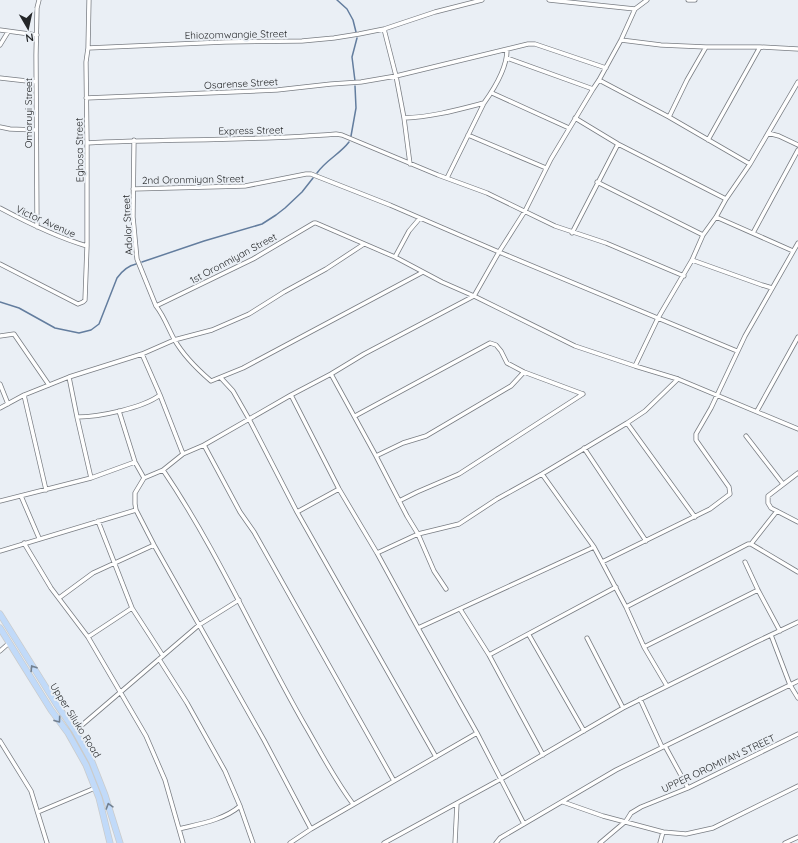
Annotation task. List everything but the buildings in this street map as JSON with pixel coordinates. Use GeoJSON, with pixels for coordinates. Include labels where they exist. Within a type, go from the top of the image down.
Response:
{"type":"FeatureCollection","features":[{"type":"Feature","properties":{"kind":"main road","name":"Upper Siluko Road"},"geometry":{"type":"LineString","coordinates":[[0,614],[57,706],[75,731],[92,762],[105,795],[120,843]]}},
{"type":"Feature","properties":{"kind":"main road","name":"Upper Siluko Road"},"geometry":{"type":"LineString","coordinates":[[0,628],[51,710],[68,733],[86,765],[95,788],[110,843]]}},
{"type":"Feature","properties":{"kind":"street","name":"Omoruyi Street"},"geometry":{"type":"LineString","coordinates":[[37,227],[36,82],[37,8],[39,0]]}},
{"type":"Feature","properties":{"kind":"street","name":"Eghosa Street"},"geometry":{"type":"LineString","coordinates":[[0,264],[78,304],[85,300],[87,142],[86,62],[88,48],[89,0]]}},
{"type":"Feature","properties":{"kind":"street","name":"Ehiozomwangie Street"},"geometry":{"type":"LineString","coordinates":[[88,48],[224,42],[302,41],[359,34],[384,29],[435,12],[482,0]]}},
{"type":"Feature","properties":{"kind":"street"},"geometry":{"type":"LineString","coordinates":[[549,0],[635,9]]}},
{"type":"Feature","properties":{"kind":"street"},"geometry":{"type":"LineString","coordinates":[[311,829],[264,740],[154,545],[136,510],[134,499],[135,493],[144,478],[163,470],[183,454],[204,445],[364,354],[474,296],[499,252],[525,211],[546,168],[569,128],[622,40],[635,9],[647,0]]}},
{"type":"Feature","properties":{"kind":"street"},"geometry":{"type":"LineString","coordinates":[[688,0],[695,0]]}},
{"type":"Feature","properties":{"kind":"street"},"geometry":{"type":"LineString","coordinates":[[384,29],[396,76],[404,118],[410,164]]}},
{"type":"Feature","properties":{"kind":"street"},"geometry":{"type":"LineString","coordinates":[[0,30],[37,35]]}},
{"type":"Feature","properties":{"kind":"street"},"geometry":{"type":"LineString","coordinates":[[0,46],[8,32]]}},
{"type":"Feature","properties":{"kind":"street"},"geometry":{"type":"LineString","coordinates":[[622,40],[661,45],[798,49]]}},
{"type":"Feature","properties":{"kind":"street","name":"Osarense Street"},"geometry":{"type":"LineString","coordinates":[[86,98],[277,90],[361,82],[396,76],[528,44],[535,44],[606,68]]}},
{"type":"Feature","properties":{"kind":"street"},"geometry":{"type":"LineString","coordinates":[[669,117],[687,80],[706,47]]}},
{"type":"Feature","properties":{"kind":"street"},"geometry":{"type":"LineString","coordinates":[[708,140],[760,47]]}},
{"type":"Feature","properties":{"kind":"street"},"geometry":{"type":"LineString","coordinates":[[447,178],[484,103],[492,93],[507,58],[507,50]]}},
{"type":"Feature","properties":{"kind":"street"},"geometry":{"type":"LineString","coordinates":[[507,58],[592,89]]}},
{"type":"Feature","properties":{"kind":"street"},"geometry":{"type":"LineString","coordinates":[[0,78],[36,82]]}},
{"type":"Feature","properties":{"kind":"street"},"geometry":{"type":"LineString","coordinates":[[599,80],[669,117],[750,164]]}},
{"type":"Feature","properties":{"kind":"street"},"geometry":{"type":"LineString","coordinates":[[635,366],[658,318],[684,276],[703,234],[716,217],[726,199],[750,164],[798,82]]}},
{"type":"Feature","properties":{"kind":"street"},"geometry":{"type":"LineString","coordinates":[[492,93],[569,128]]}},
{"type":"Feature","properties":{"kind":"street"},"geometry":{"type":"LineString","coordinates":[[404,118],[442,114],[484,103]]}},
{"type":"Feature","properties":{"kind":"street"},"geometry":{"type":"LineString","coordinates":[[575,118],[618,144],[726,199]]}},
{"type":"Feature","properties":{"kind":"street"},"geometry":{"type":"LineString","coordinates":[[0,127],[36,130]]}},
{"type":"Feature","properties":{"kind":"street"},"geometry":{"type":"LineString","coordinates":[[768,134],[779,136],[798,145]]}},
{"type":"Feature","properties":{"kind":"street","name":"Express Street"},"geometry":{"type":"LineString","coordinates":[[87,142],[342,135],[410,164],[487,193],[555,226],[572,233],[606,243],[684,276]]}},
{"type":"Feature","properties":{"kind":"street"},"geometry":{"type":"LineString","coordinates":[[468,135],[546,168]]}},
{"type":"Feature","properties":{"kind":"street","name":"Adolor Street"},"geometry":{"type":"LineString","coordinates":[[134,140],[133,217],[137,259],[156,306],[161,312],[174,340],[193,365],[211,381],[221,378]]}},
{"type":"Feature","properties":{"kind":"street"},"geometry":{"type":"LineString","coordinates":[[572,233],[597,182],[618,144]]}},
{"type":"Feature","properties":{"kind":"street"},"geometry":{"type":"LineString","coordinates":[[753,234],[798,150]]}},
{"type":"Feature","properties":{"kind":"street","name":"2nd Oronmiyan Street"},"geometry":{"type":"LineString","coordinates":[[133,188],[245,186],[311,174],[390,205],[737,351]]}},
{"type":"Feature","properties":{"kind":"street"},"geometry":{"type":"LineString","coordinates":[[597,182],[703,234]]}},
{"type":"Feature","properties":{"kind":"street","name":"Victor Avenue"},"geometry":{"type":"LineString","coordinates":[[0,208],[65,240],[86,246]]}},
{"type":"Feature","properties":{"kind":"street"},"geometry":{"type":"LineString","coordinates":[[716,217],[793,251]]}},
{"type":"Feature","properties":{"kind":"street"},"geometry":{"type":"LineString","coordinates":[[395,257],[409,231],[420,218]]}},
{"type":"Feature","properties":{"kind":"street","name":"1st Oronmiyan Street"},"geometry":{"type":"LineString","coordinates":[[156,306],[253,258],[314,223],[364,244]]}},
{"type":"Feature","properties":{"kind":"street"},"geometry":{"type":"LineString","coordinates":[[602,562],[695,517],[710,509],[730,494],[729,488],[695,437],[711,408],[737,351],[798,243]]}},
{"type":"Feature","properties":{"kind":"street"},"geometry":{"type":"LineString","coordinates":[[0,408],[24,395],[69,377],[142,354],[174,340],[212,330],[249,314],[284,292],[326,269],[364,244],[395,257],[442,282],[474,296],[575,346],[678,379],[798,429]]}},
{"type":"Feature","properties":{"kind":"street"},"geometry":{"type":"LineString","coordinates":[[692,260],[772,288]]}},
{"type":"Feature","properties":{"kind":"street"},"geometry":{"type":"LineString","coordinates":[[423,272],[243,368],[221,378],[233,391],[249,419],[297,512],[436,757]]}},
{"type":"Feature","properties":{"kind":"street"},"geometry":{"type":"LineString","coordinates":[[0,336],[14,334],[49,385]]}},
{"type":"Feature","properties":{"kind":"street"},"geometry":{"type":"LineString","coordinates":[[757,411],[798,337]]}},
{"type":"Feature","properties":{"kind":"street"},"geometry":{"type":"LineString","coordinates":[[355,416],[490,343],[496,345],[507,363],[524,372],[583,394],[459,474],[399,501]]}},
{"type":"Feature","properties":{"kind":"street"},"geometry":{"type":"LineString","coordinates":[[142,354],[183,454]]}},
{"type":"Feature","properties":{"kind":"street"},"geometry":{"type":"LineString","coordinates":[[376,456],[403,443],[426,436],[510,386],[524,372]]}},
{"type":"Feature","properties":{"kind":"street"},"geometry":{"type":"LineString","coordinates":[[331,374],[418,534],[431,566],[446,589]]}},
{"type":"Feature","properties":{"kind":"street"},"geometry":{"type":"LineString","coordinates":[[69,377],[91,478]]}},
{"type":"Feature","properties":{"kind":"street"},"geometry":{"type":"LineString","coordinates":[[377,553],[418,534],[459,524],[497,499],[542,474],[644,411],[678,379]]}},
{"type":"Feature","properties":{"kind":"street"},"geometry":{"type":"LineString","coordinates":[[0,384],[8,404]]}},
{"type":"Feature","properties":{"kind":"street"},"geometry":{"type":"LineString","coordinates":[[24,395],[46,490]]}},
{"type":"Feature","properties":{"kind":"street"},"geometry":{"type":"LineString","coordinates":[[77,416],[90,417],[119,411],[154,400],[160,395]]}},
{"type":"Feature","properties":{"kind":"street"},"geometry":{"type":"LineString","coordinates":[[291,395],[339,489],[377,553],[477,733],[524,824]]}},
{"type":"Feature","properties":{"kind":"street"},"geometry":{"type":"LineString","coordinates":[[119,411],[135,462],[144,478]]}},
{"type":"Feature","properties":{"kind":"street"},"geometry":{"type":"LineString","coordinates":[[627,422],[695,517]]}},
{"type":"Feature","properties":{"kind":"street"},"geometry":{"type":"LineString","coordinates":[[746,436],[783,484]]}},
{"type":"Feature","properties":{"kind":"street"},"geometry":{"type":"LineString","coordinates":[[204,445],[240,512],[254,532],[394,781]]}},
{"type":"Feature","properties":{"kind":"street"},"geometry":{"type":"LineString","coordinates":[[584,448],[646,540]]}},
{"type":"Feature","properties":{"kind":"street"},"geometry":{"type":"LineString","coordinates":[[0,501],[91,478],[135,462]]}},
{"type":"Feature","properties":{"kind":"street"},"geometry":{"type":"LineString","coordinates":[[163,470],[200,529],[239,600],[281,684],[338,783],[353,804]]}},
{"type":"Feature","properties":{"kind":"street"},"geometry":{"type":"LineString","coordinates":[[542,474],[594,547],[616,587],[644,647],[667,686]]}},
{"type":"Feature","properties":{"kind":"street"},"geometry":{"type":"LineString","coordinates":[[798,474],[768,496],[768,503],[771,508],[798,522]]}},
{"type":"Feature","properties":{"kind":"street"},"geometry":{"type":"LineString","coordinates":[[297,512],[339,489]]}},
{"type":"Feature","properties":{"kind":"street"},"geometry":{"type":"LineString","coordinates":[[21,496],[39,538]]}},
{"type":"Feature","properties":{"kind":"street"},"geometry":{"type":"LineString","coordinates":[[0,551],[136,510]]}},
{"type":"Feature","properties":{"kind":"street"},"geometry":{"type":"LineString","coordinates":[[626,607],[748,544],[751,544],[777,511]]}},
{"type":"Feature","properties":{"kind":"street"},"geometry":{"type":"LineString","coordinates":[[98,521],[132,608],[188,703],[225,771],[240,806],[253,843]]}},
{"type":"Feature","properties":{"kind":"street"},"geometry":{"type":"LineString","coordinates":[[24,543],[45,578],[88,637],[146,736],[165,780],[183,843]]}},
{"type":"Feature","properties":{"kind":"street"},"geometry":{"type":"LineString","coordinates":[[751,544],[798,572]]}},
{"type":"Feature","properties":{"kind":"street"},"geometry":{"type":"LineString","coordinates":[[60,598],[93,573],[154,545]]}},
{"type":"Feature","properties":{"kind":"street"},"geometry":{"type":"LineString","coordinates":[[418,628],[594,547]]}},
{"type":"Feature","properties":{"kind":"street"},"geometry":{"type":"LineString","coordinates":[[745,562],[780,631]]}},
{"type":"Feature","properties":{"kind":"street"},"geometry":{"type":"LineString","coordinates":[[489,655],[529,635],[616,587]]}},
{"type":"Feature","properties":{"kind":"street"},"geometry":{"type":"LineString","coordinates":[[644,647],[758,590]]}},
{"type":"Feature","properties":{"kind":"street"},"geometry":{"type":"LineString","coordinates":[[75,731],[199,625],[239,600]]}},
{"type":"Feature","properties":{"kind":"street"},"geometry":{"type":"LineString","coordinates":[[88,637],[132,608]]}},
{"type":"Feature","properties":{"kind":"street"},"geometry":{"type":"LineString","coordinates":[[460,609],[489,655],[543,755]]}},
{"type":"Feature","properties":{"kind":"street"},"geometry":{"type":"LineString","coordinates":[[384,843],[501,779],[623,708],[798,622]]}},
{"type":"Feature","properties":{"kind":"street"},"geometry":{"type":"LineString","coordinates":[[771,634],[790,685],[798,698]]}},
{"type":"Feature","properties":{"kind":"street"},"geometry":{"type":"LineString","coordinates":[[529,635],[584,731]]}},
{"type":"Feature","properties":{"kind":"street"},"geometry":{"type":"LineString","coordinates":[[587,638],[623,708]]}},
{"type":"Feature","properties":{"kind":"street"},"geometry":{"type":"LineString","coordinates":[[0,651],[9,643]]}},
{"type":"Feature","properties":{"kind":"street"},"geometry":{"type":"LineString","coordinates":[[496,843],[500,838],[616,770],[798,681]]}},
{"type":"Feature","properties":{"kind":"street"},"geometry":{"type":"LineString","coordinates":[[640,699],[688,788]]}},
{"type":"Feature","properties":{"kind":"street"},"geometry":{"type":"LineString","coordinates":[[290,843],[353,804],[477,733]]}},
{"type":"Feature","properties":{"kind":"street","name":"UPPER OROMIYAN STREET"},"geometry":{"type":"LineString","coordinates":[[600,843],[626,821],[631,814],[641,807],[688,788],[798,735]]}},
{"type":"Feature","properties":{"kind":"street"},"geometry":{"type":"LineString","coordinates":[[0,741],[28,785],[47,843]]}},
{"type":"Feature","properties":{"kind":"street"},"geometry":{"type":"LineString","coordinates":[[563,802],[597,814],[663,832],[686,834],[713,828],[798,786]]}},
{"type":"Feature","properties":{"kind":"street"},"geometry":{"type":"LineString","coordinates":[[38,812],[95,788]]}},
{"type":"Feature","properties":{"kind":"street"},"geometry":{"type":"LineString","coordinates":[[455,843],[457,803]]}},
{"type":"Feature","properties":{"kind":"street"},"geometry":{"type":"LineString","coordinates":[[179,829],[234,812],[240,806]]}},
{"type":"Feature","properties":{"kind":"street"},"geometry":{"type":"LineString","coordinates":[[660,843],[663,832]]}},
{"type":"Feature","properties":{"kind":"street"},"geometry":{"type":"LineString","coordinates":[[785,843],[798,837]]}},
{"type":"Feature","properties":{"kind":"waterway"},"geometry":{"type":"LineString","coordinates":[[337,0],[347,9],[353,20],[356,32]]}},
{"type":"Feature","properties":{"kind":"waterway"},"geometry":{"type":"LineString","coordinates":[[355,81],[352,57],[357,38]]}},
{"type":"Feature","properties":{"kind":"waterway"},"geometry":{"type":"LineString","coordinates":[[351,136],[356,108],[355,86]]}},
{"type":"Feature","properties":{"kind":"waterway"},"geometry":{"type":"LineString","coordinates":[[317,173],[349,142]]}},
{"type":"Feature","properties":{"kind":"waterway"},"geometry":{"type":"LineString","coordinates":[[142,262],[204,241],[262,224],[285,208],[302,192],[313,178]]}},
{"type":"Feature","properties":{"kind":"waterway"},"geometry":{"type":"LineString","coordinates":[[0,302],[19,308],[55,328],[79,333],[91,330],[99,324],[117,278],[125,269],[136,264]]}}]}
